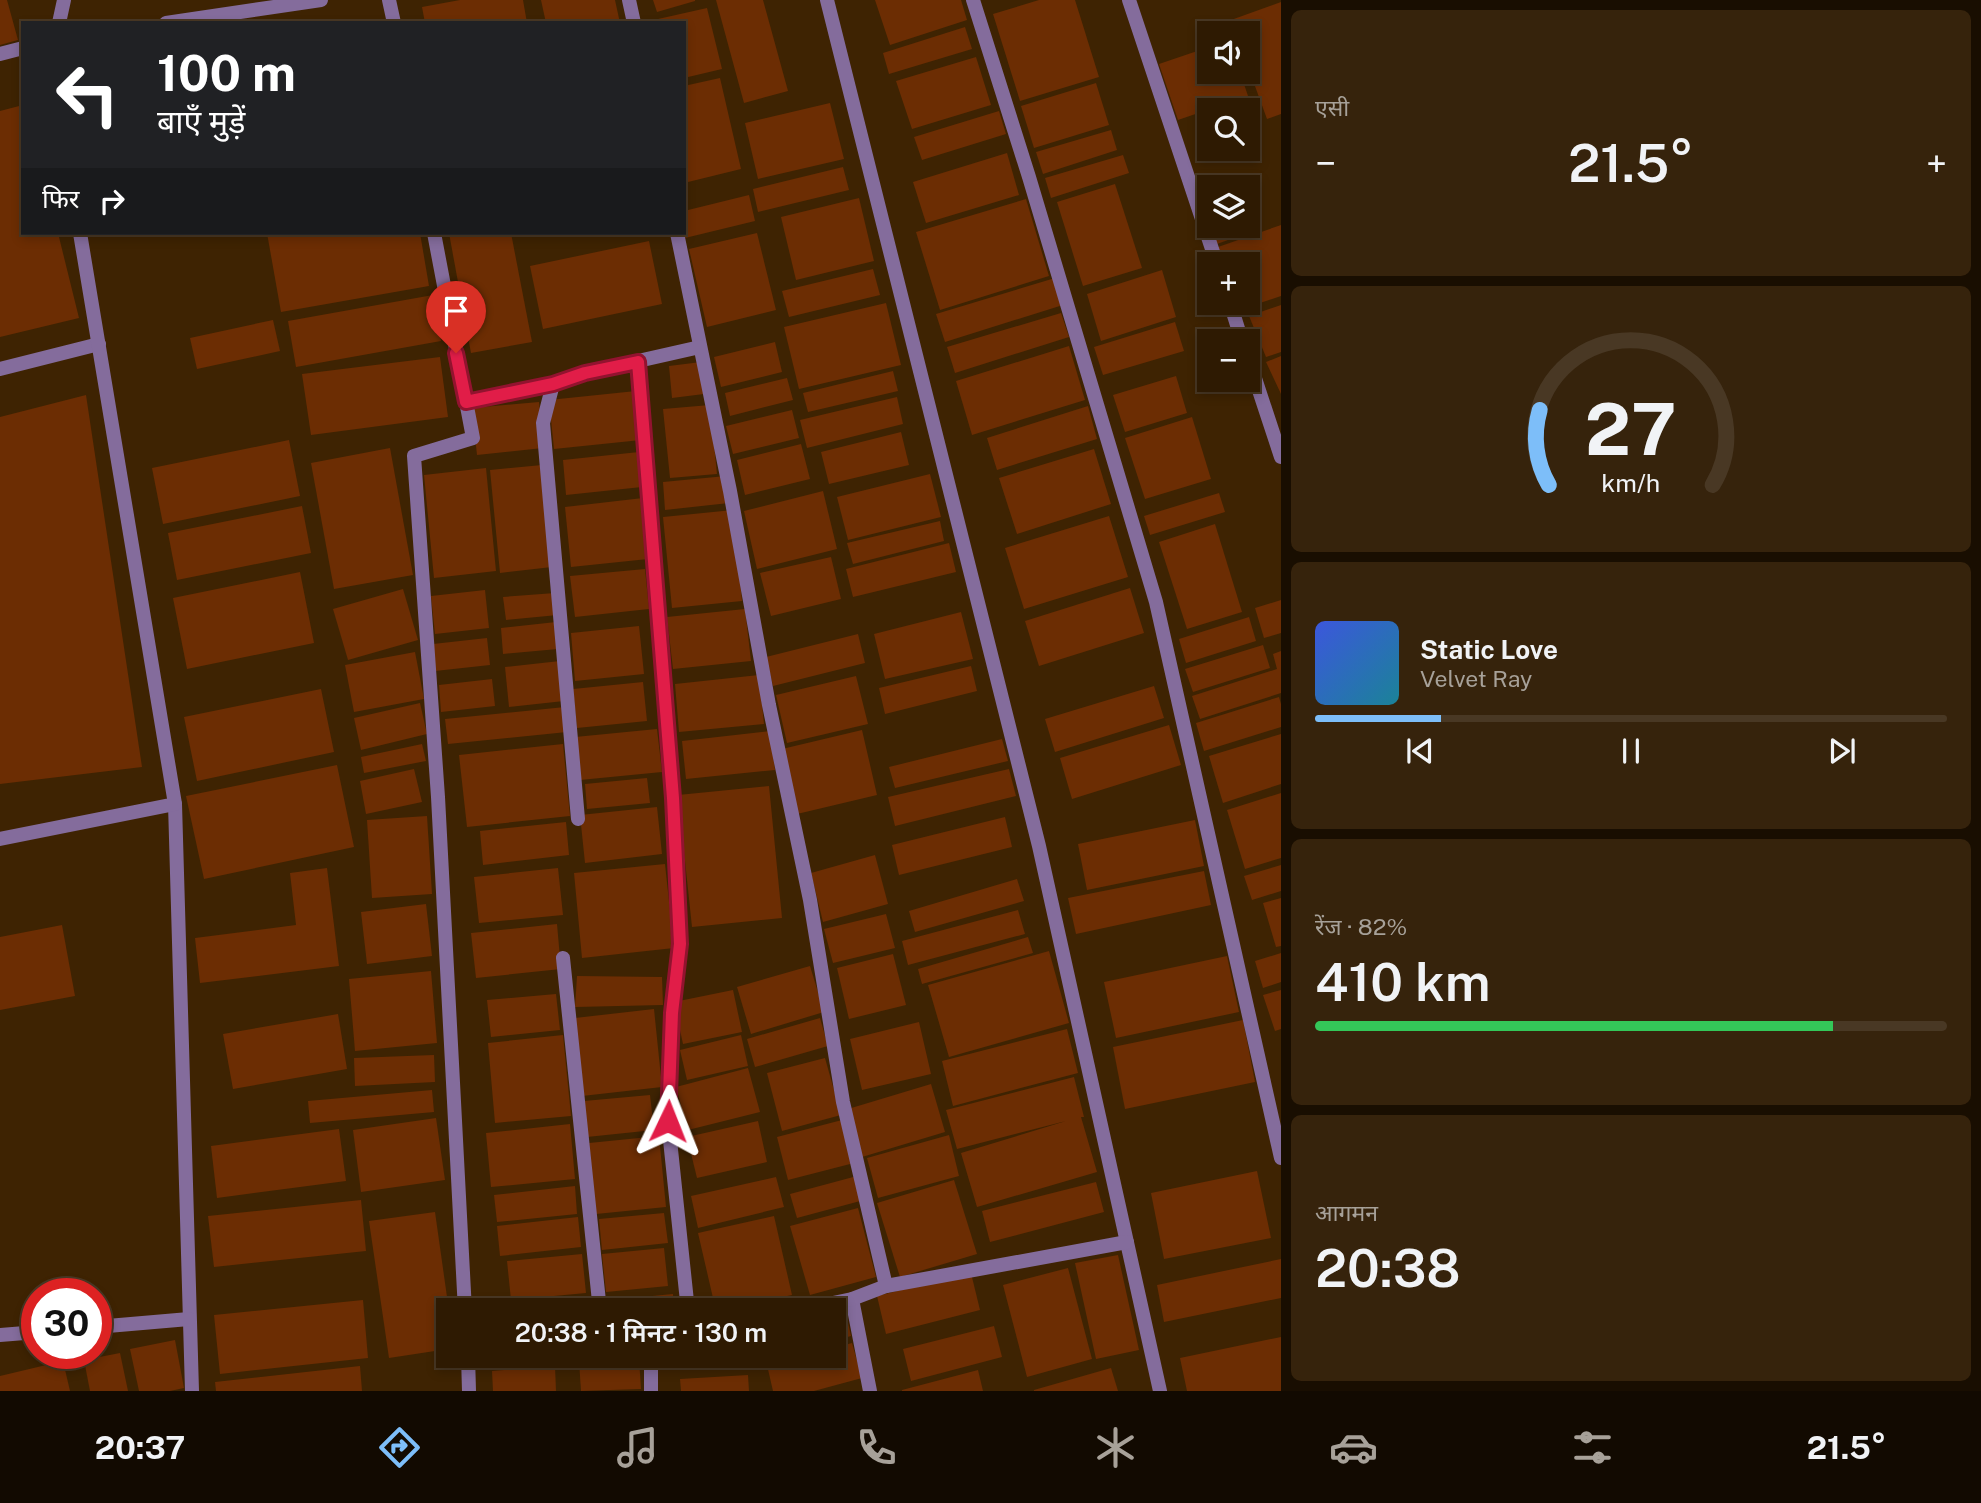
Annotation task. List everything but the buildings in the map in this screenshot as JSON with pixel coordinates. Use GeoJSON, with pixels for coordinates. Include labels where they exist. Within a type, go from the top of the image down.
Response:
{"type":"FeatureCollection","features":[{"type":"Feature","properties":{"kind":"street"},"geometry":{"type":"LineString","coordinates":[[59,21],[64,0]]}},
{"type":"Feature","properties":{"kind":"street"},"geometry":{"type":"LineString","coordinates":[[179,21],[321,0]]}},
{"type":"Feature","properties":{"kind":"street"},"geometry":{"type":"LineString","coordinates":[[389,0],[394,21]]}},
{"type":"Feature","properties":{"kind":"street"},"geometry":{"type":"LineString","coordinates":[[629,0],[634,21]]}},
{"type":"Feature","properties":{"kind":"street"},"geometry":{"type":"LineString","coordinates":[[827,0],[1039,846],[1160,1391]]}},
{"type":"Feature","properties":{"kind":"street"},"geometry":{"type":"LineString","coordinates":[[973,0],[1037,203],[1156,602],[1281,1158]]}},
{"type":"Feature","properties":{"kind":"street"},"geometry":{"type":"LineString","coordinates":[[1129,0],[1213,252]]}},
{"type":"Feature","properties":{"kind":"street"},"geometry":{"type":"LineString","coordinates":[[0,54],[21,49]]}},
{"type":"Feature","properties":{"kind":"street"},"geometry":{"type":"LineString","coordinates":[[80,235],[175,804],[192,1391]]}},
{"type":"Feature","properties":{"kind":"street"},"geometry":{"type":"LineString","coordinates":[[433,235],[472,438],[414,456],[438,797],[465,1298]]}},
{"type":"Feature","properties":{"kind":"street"},"geometry":{"type":"LineString","coordinates":[[677,235],[810,900],[843,1102],[886,1286]]}},
{"type":"Feature","properties":{"kind":"street"},"geometry":{"type":"LineString","coordinates":[[0,369],[99,344]]}},
{"type":"Feature","properties":{"kind":"street"},"geometry":{"type":"LineString","coordinates":[[466,402],[553,384],[585,373],[700,347]]}},
{"type":"Feature","properties":{"kind":"street"},"geometry":{"type":"LineString","coordinates":[[638,362],[680,944],[672,1013],[668,1121],[687,1298]]}},
{"type":"Feature","properties":{"kind":"street"},"geometry":{"type":"LineString","coordinates":[[553,384],[543,423],[579,819]]}},
{"type":"Feature","properties":{"kind":"street"},"geometry":{"type":"LineString","coordinates":[[1260,392],[1281,457]]}},
{"type":"Feature","properties":{"kind":"street"},"geometry":{"type":"LineString","coordinates":[[0,839],[175,804]]}},
{"type":"Feature","properties":{"kind":"street"},"geometry":{"type":"LineString","coordinates":[[563,958],[599,1298]]}},
{"type":"Feature","properties":{"kind":"street"},"geometry":{"type":"LineString","coordinates":[[846,1300],[886,1286],[1127,1242]]}},
{"type":"Feature","properties":{"kind":"street"},"geometry":{"type":"LineString","coordinates":[[852,1299],[870,1391]]}},
{"type":"Feature","properties":{"kind":"street"},"geometry":{"type":"LineString","coordinates":[[112,1326],[189,1319]]}},
{"type":"Feature","properties":{"kind":"street"},"geometry":{"type":"LineString","coordinates":[[0,1335],[21,1333]]}},
{"type":"Feature","properties":{"kind":"street"},"geometry":{"type":"LineString","coordinates":[[468,1368],[469,1391]]}},
{"type":"Feature","properties":{"kind":"street"},"geometry":{"type":"LineString","coordinates":[[651,1368],[651,1391]]}},
{"type":"Feature","properties":{"kind":"route"},"geometry":{"type":"LineString","coordinates":[[456,353],[466,402],[553,384],[585,373],[638,362],[673,798],[680,944],[672,1013],[668,1121]]}}]}
